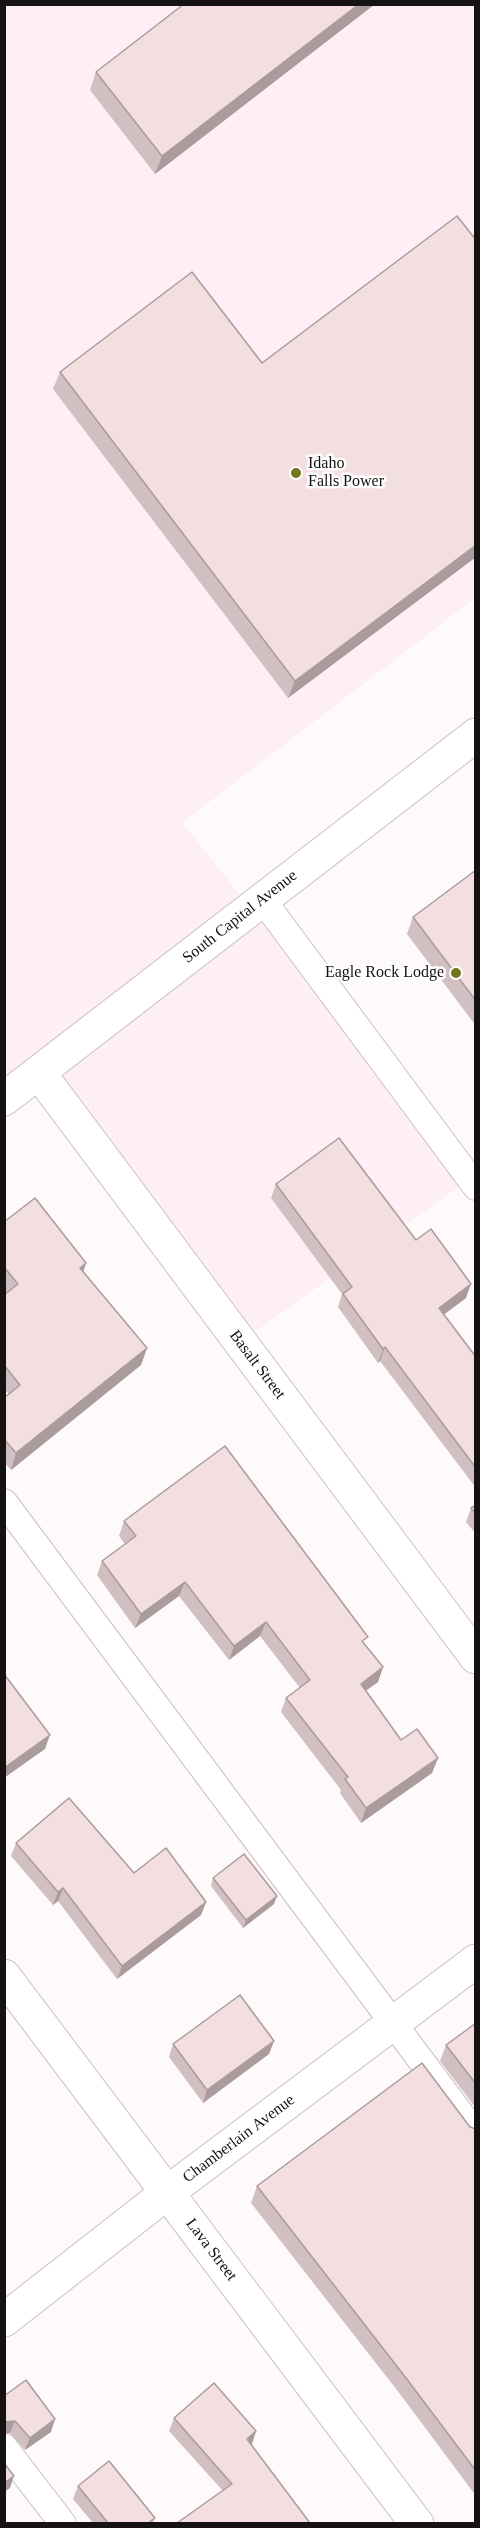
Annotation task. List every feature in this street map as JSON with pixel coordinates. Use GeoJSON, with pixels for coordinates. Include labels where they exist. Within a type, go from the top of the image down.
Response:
{"type":"FeatureCollection","features":[{"type":"Feature","properties":{"kind":"street","name":"South Capital Avenue"},"geometry":{"type":"LineString","coordinates":[[4,1100],[476,735]]}},
{"type":"Feature","properties":{"kind":"street","name":"Basalt Street"},"geometry":{"type":"LineString","coordinates":[[39,1073],[476,1657]]}},
{"type":"Feature","properties":{"kind":"street","name":"Chamberlain Avenue"},"geometry":{"type":"LineString","coordinates":[[4,2320],[168,2192],[476,1960]]}},
{"type":"Feature","properties":{"kind":"street","name":"Lava Street"},"geometry":{"type":"LineString","coordinates":[[4,1976],[417,2523]]}},
{"type":"Feature","properties":{"kind":"lane"},"geometry":{"type":"LineString","coordinates":[[262,899],[476,1187]]}},
{"type":"Feature","properties":{"kind":"lane"},"geometry":{"type":"LineString","coordinates":[[4,1502],[476,2134]]}},
{"type":"Feature","properties":{"kind":"lane"},"geometry":{"type":"LineString","coordinates":[[4,2447],[63,2523]]}},
{"type":"Feature","properties":{"kind":"shaded area"},"geometry":{"type":"Polygon","coordinates":[[[5,5],[475,5],[475,598],[182,823],[470,1179],[240,1342],[39,1073],[5,1099],[5,5]]]}},
{"type":"Feature","properties":{"kind":"building"},"geometry":{"type":"Polygon","coordinates":[[[184,4],[359,4],[162,156],[96,72],[184,4]]]}},
{"type":"Feature","properties":{"kind":"building","name":"Idaho Falls Power"},"geometry":{"type":"Polygon","coordinates":[[[457,216],[476,240],[476,545],[295,681],[60,372],[192,272],[262,363],[457,216]]]}},
{"type":"Feature","properties":{"kind":"building","name":"Eagle Rock Lodge"},"geometry":{"type":"Polygon","coordinates":[[[476,870],[476,1001],[413,917],[476,870]]]}},
{"type":"Feature","properties":{"kind":"building"},"geometry":{"type":"Polygon","coordinates":[[[339,1138],[416,1240],[431,1229],[471,1284],[439,1308],[476,1357],[476,1468],[343,1294],[352,1287],[276,1184],[339,1138]]]}},
{"type":"Feature","properties":{"kind":"building"},"geometry":{"type":"Polygon","coordinates":[[[35,1198],[86,1263],[80,1268],[147,1348],[16,1453],[4,1439],[4,1398],[20,1385],[4,1365],[4,1295],[18,1284],[4,1267],[4,1222],[35,1198]]]}},
{"type":"Feature","properties":{"kind":"building"},"geometry":{"type":"Polygon","coordinates":[[[225,1446],[368,1637],[362,1641],[383,1667],[361,1684],[401,1740],[417,1729],[438,1758],[366,1808],[345,1779],[348,1777],[286,1698],[310,1680],[266,1622],[234,1646],[185,1582],[141,1614],[102,1561],[136,1536],[124,1521],[225,1446]]]}},
{"type":"Feature","properties":{"kind":"building"},"geometry":{"type":"Polygon","coordinates":[[[4,1674],[50,1735],[4,1768],[4,1674]]]}},
{"type":"Feature","properties":{"kind":"building"},"geometry":{"type":"Polygon","coordinates":[[[69,1798],[134,1873],[166,1848],[206,1902],[122,1966],[63,1888],[58,1892],[16,1843],[69,1798]]]}},
{"type":"Feature","properties":{"kind":"building"},"geometry":{"type":"Polygon","coordinates":[[[244,1854],[277,1896],[246,1920],[213,1878],[244,1854]]]}},
{"type":"Feature","properties":{"kind":"building"},"geometry":{"type":"Polygon","coordinates":[[[240,1995],[274,2041],[207,2090],[173,2044],[240,1995]]]}},
{"type":"Feature","properties":{"kind":"building"},"geometry":{"type":"Polygon","coordinates":[[[476,2023],[476,2084],[446,2045],[476,2023]]]}},
{"type":"Feature","properties":{"kind":"building"},"geometry":{"type":"Polygon","coordinates":[[[422,2063],[470,2127],[476,2129],[476,2471],[257,2186],[422,2063]]]}},
{"type":"Feature","properties":{"kind":"building"},"geometry":{"type":"Polygon","coordinates":[[[26,2380],[55,2419],[30,2438],[15,2421],[4,2422],[4,2396],[26,2380]]]}},
{"type":"Feature","properties":{"kind":"building"},"geometry":{"type":"Polygon","coordinates":[[[214,2383],[256,2431],[247,2439],[310,2523],[177,2523],[232,2484],[174,2418],[214,2383]]]}},
{"type":"Feature","properties":{"kind":"building"},"geometry":{"type":"Polygon","coordinates":[[[109,2461],[155,2518],[148,2523],[108,2523],[78,2486],[109,2461]]]}},
{"type":"Feature","properties":{"kind":"building"},"geometry":{"type":"Polygon","coordinates":[[[4,2463],[14,2476],[4,2483],[4,2463]]]}},
{"type":"Feature","properties":{"kind":"place","name":"Idaho Falls Power"},"geometry":{"type":"Point","coordinates":[296,473]}},
{"type":"Feature","properties":{"kind":"place","name":"Eagle Rock Lodge"},"geometry":{"type":"Point","coordinates":[456,973]}}]}
